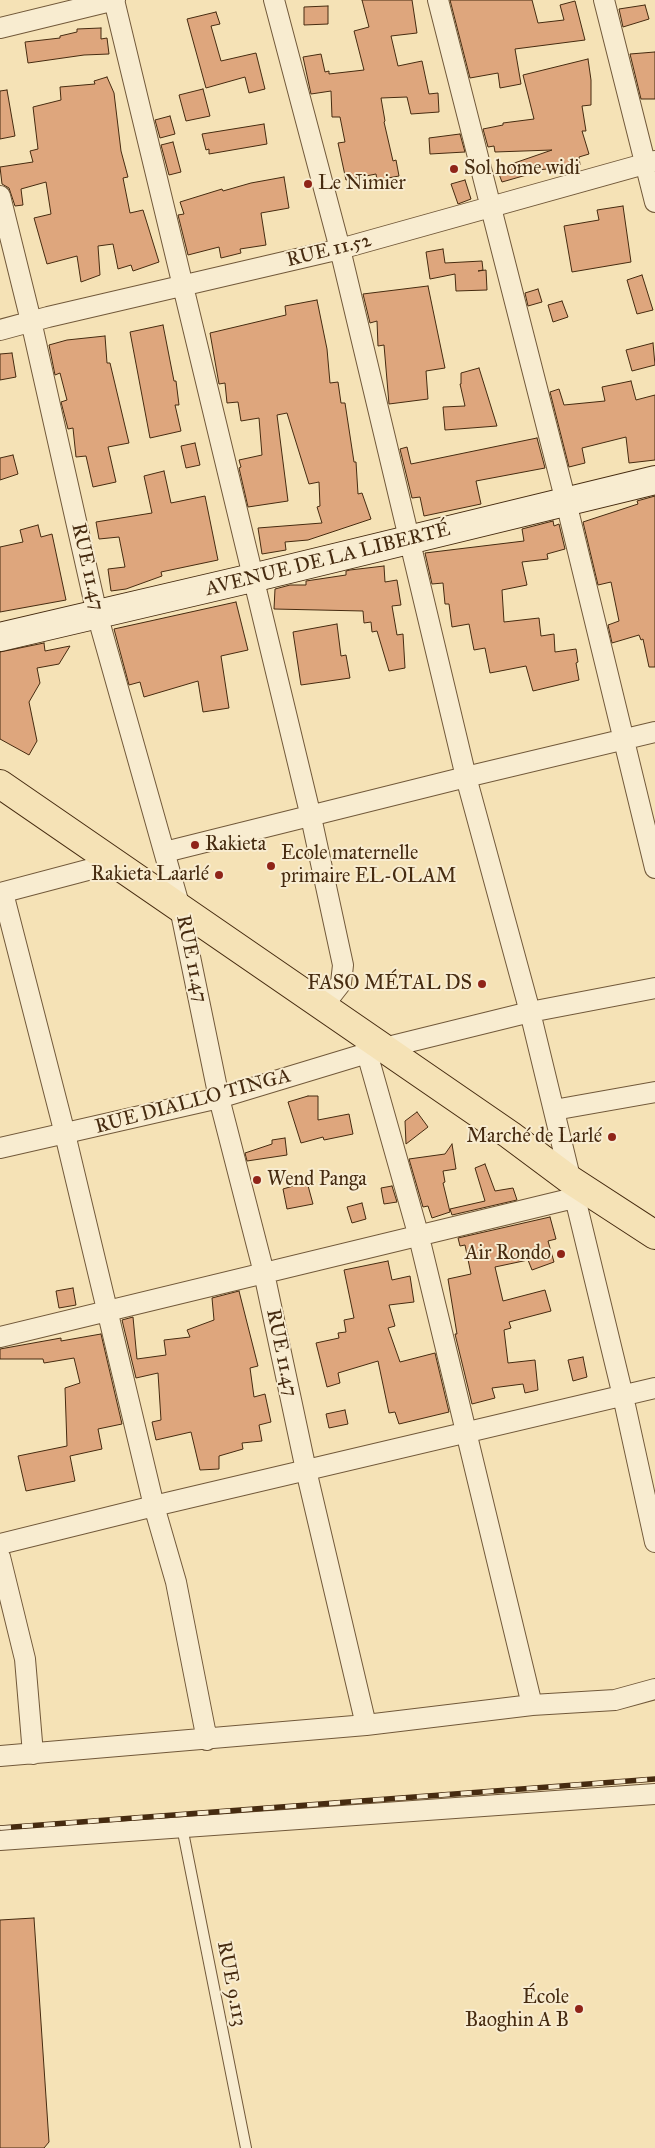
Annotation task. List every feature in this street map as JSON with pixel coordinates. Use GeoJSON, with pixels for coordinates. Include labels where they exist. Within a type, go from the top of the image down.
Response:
{"type":"FeatureCollection","features":[{"type":"Feature","properties":{"kind":"main road","name":"AVENUE DE LA LIBERTÉ"},"geometry":{"type":"LineString","coordinates":[[0,637],[655,480]]}},
{"type":"Feature","properties":{"kind":"main road"},"geometry":{"type":"LineString","coordinates":[[0,784],[323,1006],[376,1051],[510,1135],[572,1188],[655,1235]]}},
{"type":"Feature","properties":{"kind":"street"},"geometry":{"type":"LineString","coordinates":[[0,28],[115,0],[252,578],[311,817],[343,965],[341,983],[323,1006]]}},
{"type":"Feature","properties":{"kind":"street"},"geometry":{"type":"LineString","coordinates":[[274,0],[340,249],[411,540],[466,777],[530,1012],[623,1396],[655,1542]]}},
{"type":"Feature","properties":{"kind":"street"},"geometry":{"type":"LineString","coordinates":[[438,0],[566,502],[655,868]]}},
{"type":"Feature","properties":{"kind":"street"},"geometry":{"type":"LineString","coordinates":[[604,0],[650,162],[655,202]]}},
{"type":"Feature","properties":{"kind":"street","name":"RUE 11.52"},"geometry":{"type":"LineString","coordinates":[[0,330],[31,321],[340,249],[650,162]]}},
{"type":"Feature","properties":{"kind":"street","name":"RUE 11.47"},"geometry":{"type":"LineString","coordinates":[[0,196],[31,321],[97,614],[166,852],[180,908],[219,1098],[264,1273],[306,1470],[366,1725]]}},
{"type":"Feature","properties":{"kind":"street"},"geometry":{"type":"LineString","coordinates":[[166,852],[655,732]]}},
{"type":"Feature","properties":{"kind":"street"},"geometry":{"type":"LineString","coordinates":[[114,863],[1,893],[66,1134],[154,1506],[176,1582],[207,1740]]}},
{"type":"Feature","properties":{"kind":"street","name":"RUE DIALLO TINGA"},"geometry":{"type":"LineString","coordinates":[[0,1148],[219,1098],[376,1051],[530,1012],[655,988]]}},
{"type":"Feature","properties":{"kind":"street"},"geometry":{"type":"LineString","coordinates":[[376,1051],[532,1705]]}},
{"type":"Feature","properties":{"kind":"street"},"geometry":{"type":"LineString","coordinates":[[554,1110],[655,1092]]}},
{"type":"Feature","properties":{"kind":"street"},"geometry":{"type":"LineString","coordinates":[[0,1337],[419,1237],[572,1188]]}},
{"type":"Feature","properties":{"kind":"street"},"geometry":{"type":"LineString","coordinates":[[0,1544],[655,1388]]}},
{"type":"Feature","properties":{"kind":"street"},"geometry":{"type":"LineString","coordinates":[[0,1557],[25,1659],[33,1754]]}},
{"type":"Feature","properties":{"kind":"street"},"geometry":{"type":"LineString","coordinates":[[0,1756],[207,1740],[366,1725],[532,1705],[615,1700],[655,1690]]}},
{"type":"Feature","properties":{"kind":"street"},"geometry":{"type":"LineString","coordinates":[[0,1840],[655,1794]]}},
{"type":"Feature","properties":{"kind":"lane","name":"RUE 9.113"},"geometry":{"type":"LineString","coordinates":[[182,1827],[246,2148]]}},
{"type":"Feature","properties":{"kind":"building"},"geometry":{"type":"Polygon","coordinates":[[[362,0],[412,0],[417,33],[391,36],[398,66],[422,61],[429,94],[438,93],[439,112],[411,114],[407,97],[381,98],[384,122],[393,161],[396,160],[399,176],[377,180],[376,174],[346,180],[338,143],[345,142],[340,117],[332,117],[331,91],[311,94],[303,57],[321,54],[325,72],[329,71],[329,74],[364,70],[354,31],[369,27],[362,0]]]}},
{"type":"Feature","properties":{"kind":"building"},"geometry":{"type":"Polygon","coordinates":[[[450,0],[532,0],[538,23],[564,20],[560,5],[575,1],[585,40],[515,49],[521,84],[500,88],[498,73],[470,78],[450,0]]]}},
{"type":"Feature","properties":{"kind":"building"},"geometry":{"type":"Polygon","coordinates":[[[645,5],[649,19],[623,27],[619,9],[645,5]]]}},
{"type":"Feature","properties":{"kind":"building"},"geometry":{"type":"Polygon","coordinates":[[[328,6],[328,24],[304,25],[304,7],[328,6]]]}},
{"type":"Feature","properties":{"kind":"building"},"geometry":{"type":"Polygon","coordinates":[[[216,12],[220,24],[211,26],[221,61],[256,53],[265,89],[249,93],[245,77],[206,88],[187,19],[216,12]]]}},
{"type":"Feature","properties":{"kind":"building"},"geometry":{"type":"Polygon","coordinates":[[[101,28],[101,39],[107,38],[109,54],[84,55],[28,63],[25,42],[60,38],[60,36],[77,32],[77,29],[101,28]]]}},
{"type":"Feature","properties":{"kind":"building"},"geometry":{"type":"Polygon","coordinates":[[[655,52],[655,99],[641,99],[630,54],[655,52]]]}},
{"type":"Feature","properties":{"kind":"building"},"geometry":{"type":"Polygon","coordinates":[[[588,59],[591,80],[591,105],[582,106],[586,131],[582,131],[589,154],[579,157],[580,165],[530,171],[530,174],[502,182],[497,169],[552,150],[495,152],[494,146],[488,147],[483,129],[503,125],[503,123],[534,119],[523,75],[588,59]]]}},
{"type":"Feature","properties":{"kind":"building"},"geometry":{"type":"Polygon","coordinates":[[[107,77],[114,93],[121,151],[128,177],[123,178],[130,213],[143,210],[159,262],[133,271],[131,265],[118,269],[113,244],[98,246],[100,275],[81,282],[77,256],[47,264],[34,218],[51,214],[46,182],[21,189],[23,205],[15,206],[9,188],[2,184],[0,167],[33,162],[30,151],[38,149],[33,107],[61,100],[60,87],[95,84],[94,81],[107,77]]]}},
{"type":"Feature","properties":{"kind":"building"},"geometry":{"type":"Polygon","coordinates":[[[203,89],[210,116],[186,121],[179,95],[203,89]]]}},
{"type":"Feature","properties":{"kind":"building"},"geometry":{"type":"Polygon","coordinates":[[[7,90],[15,136],[0,139],[0,91],[7,90]]]}},
{"type":"Feature","properties":{"kind":"building"},"geometry":{"type":"Polygon","coordinates":[[[170,116],[175,134],[160,138],[155,120],[170,116]]]}},
{"type":"Feature","properties":{"kind":"building"},"geometry":{"type":"Polygon","coordinates":[[[264,124],[267,144],[209,154],[209,149],[206,150],[202,134],[264,124]]]}},
{"type":"Feature","properties":{"kind":"building"},"geometry":{"type":"Polygon","coordinates":[[[460,134],[465,152],[430,154],[429,138],[460,134]]]}},
{"type":"Feature","properties":{"kind":"building"},"geometry":{"type":"Polygon","coordinates":[[[173,142],[181,172],[169,175],[161,145],[173,142]]]}},
{"type":"Feature","properties":{"kind":"building"},"geometry":{"type":"Polygon","coordinates":[[[284,177],[289,208],[261,213],[266,245],[240,249],[241,253],[221,258],[219,247],[188,255],[178,215],[184,214],[180,202],[222,189],[223,191],[251,183],[284,177]]]}},
{"type":"Feature","properties":{"kind":"building"},"geometry":{"type":"Polygon","coordinates":[[[465,180],[471,199],[458,204],[451,184],[465,180]]]}},
{"type":"Feature","properties":{"kind":"building"},"geometry":{"type":"Polygon","coordinates":[[[623,206],[631,262],[572,272],[564,226],[599,220],[597,210],[623,206]]]}},
{"type":"Feature","properties":{"kind":"building"},"geometry":{"type":"Polygon","coordinates":[[[443,249],[445,263],[482,261],[483,270],[478,271],[486,270],[487,290],[456,291],[455,274],[430,279],[426,252],[443,249]]]}},
{"type":"Feature","properties":{"kind":"building"},"geometry":{"type":"Polygon","coordinates":[[[642,275],[653,310],[637,314],[627,280],[642,275]]]}},
{"type":"Feature","properties":{"kind":"building"},"geometry":{"type":"Polygon","coordinates":[[[428,286],[445,368],[426,371],[428,399],[389,404],[384,345],[378,346],[377,321],[370,323],[363,294],[428,286]]]}},
{"type":"Feature","properties":{"kind":"building"},"geometry":{"type":"Polygon","coordinates":[[[538,289],[542,302],[528,306],[525,293],[538,289]]]}},
{"type":"Feature","properties":{"kind":"building"},"geometry":{"type":"Polygon","coordinates":[[[317,300],[327,349],[330,383],[338,382],[341,403],[345,403],[354,462],[356,462],[358,494],[362,493],[371,519],[308,540],[285,542],[286,550],[262,554],[258,528],[322,523],[317,507],[320,506],[319,482],[309,484],[287,413],[277,415],[288,501],[248,507],[239,468],[241,467],[239,460],[262,455],[259,418],[241,421],[238,402],[227,403],[225,383],[219,384],[210,333],[286,315],[285,306],[317,300]]]}},
{"type":"Feature","properties":{"kind":"building"},"geometry":{"type":"Polygon","coordinates":[[[562,301],[568,317],[553,322],[548,305],[562,301]]]}},
{"type":"Feature","properties":{"kind":"building"},"geometry":{"type":"Polygon","coordinates":[[[163,325],[174,381],[176,381],[179,405],[175,405],[181,431],[150,438],[130,332],[163,325]]]}},
{"type":"Feature","properties":{"kind":"building"},"geometry":{"type":"Polygon","coordinates":[[[105,336],[107,363],[110,363],[129,443],[108,447],[116,482],[93,487],[86,456],[76,457],[73,428],[68,429],[61,402],[67,400],[60,373],[55,375],[49,345],[67,340],[105,336]]]}},
{"type":"Feature","properties":{"kind":"building"},"geometry":{"type":"Polygon","coordinates":[[[653,343],[655,365],[632,371],[626,350],[653,343]]]}},
{"type":"Feature","properties":{"kind":"building"},"geometry":{"type":"Polygon","coordinates":[[[12,353],[16,377],[0,380],[0,354],[12,353]]]}},
{"type":"Feature","properties":{"kind":"building"},"geometry":{"type":"Polygon","coordinates":[[[479,368],[497,426],[445,430],[443,407],[465,406],[460,384],[461,373],[479,368]]]}},
{"type":"Feature","properties":{"kind":"building"},"geometry":{"type":"Polygon","coordinates":[[[631,381],[636,400],[655,395],[655,460],[629,463],[626,437],[582,448],[585,463],[569,467],[550,392],[559,389],[564,405],[605,401],[602,387],[631,381]]]}},
{"type":"Feature","properties":{"kind":"building"},"geometry":{"type":"Polygon","coordinates":[[[537,438],[545,468],[476,481],[481,504],[424,516],[420,497],[412,498],[400,449],[407,447],[411,464],[537,438]]]}},
{"type":"Feature","properties":{"kind":"building"},"geometry":{"type":"Polygon","coordinates":[[[195,443],[200,465],[186,468],[181,446],[195,443]]]}},
{"type":"Feature","properties":{"kind":"building"},"geometry":{"type":"Polygon","coordinates":[[[13,455],[18,474],[0,480],[0,458],[13,455]]]}},
{"type":"Feature","properties":{"kind":"building"},"geometry":{"type":"Polygon","coordinates":[[[164,471],[171,503],[205,496],[218,560],[161,572],[162,576],[126,589],[111,591],[108,569],[125,567],[119,537],[99,539],[96,522],[152,513],[144,476],[164,471]]]}},
{"type":"Feature","properties":{"kind":"building"},"geometry":{"type":"Polygon","coordinates":[[[655,496],[655,667],[649,667],[643,639],[641,640],[639,635],[612,643],[608,625],[619,621],[611,582],[598,585],[583,522],[638,504],[637,501],[655,496]]]}},
{"type":"Feature","properties":{"kind":"building"},"geometry":{"type":"Polygon","coordinates":[[[553,521],[554,526],[559,524],[565,549],[547,554],[548,559],[522,562],[527,585],[502,590],[504,622],[539,618],[541,636],[554,634],[555,652],[576,649],[579,680],[533,691],[526,666],[490,673],[485,648],[474,650],[469,624],[452,627],[449,604],[445,604],[443,583],[432,584],[425,553],[524,541],[522,529],[553,521]]]}},
{"type":"Feature","properties":{"kind":"building"},"geometry":{"type":"Polygon","coordinates":[[[38,525],[41,537],[52,534],[66,600],[0,612],[0,547],[23,542],[20,530],[38,525]]]}},
{"type":"Feature","properties":{"kind":"building"},"geometry":{"type":"Polygon","coordinates":[[[384,566],[385,582],[397,580],[401,605],[392,606],[397,635],[403,634],[405,668],[389,671],[377,631],[372,632],[371,622],[364,623],[363,611],[274,609],[275,589],[290,585],[306,585],[306,581],[346,575],[346,571],[350,570],[384,566]]]}},
{"type":"Feature","properties":{"kind":"building"},"geometry":{"type":"Polygon","coordinates":[[[236,602],[248,650],[221,656],[229,708],[203,712],[198,681],[144,697],[140,682],[129,685],[114,629],[236,602]]]}},
{"type":"Feature","properties":{"kind":"building"},"geometry":{"type":"Polygon","coordinates":[[[337,624],[341,656],[346,655],[350,678],[301,685],[293,632],[337,624]]]}},
{"type":"Feature","properties":{"kind":"building"},"geometry":{"type":"Polygon","coordinates":[[[44,643],[45,651],[70,646],[59,664],[37,668],[40,683],[29,702],[37,741],[29,755],[0,739],[0,652],[44,643]]]}},
{"type":"Feature","properties":{"kind":"building"},"geometry":{"type":"Polygon","coordinates":[[[308,1096],[318,1096],[318,1120],[349,1114],[353,1134],[324,1140],[323,1137],[301,1143],[288,1102],[308,1096]]]}},
{"type":"Feature","properties":{"kind":"building"},"geometry":{"type":"Polygon","coordinates":[[[417,1112],[428,1127],[406,1144],[405,1121],[417,1112]]]}},
{"type":"Feature","properties":{"kind":"building"},"geometry":{"type":"Polygon","coordinates":[[[285,1138],[287,1155],[247,1161],[245,1153],[272,1144],[272,1140],[285,1138]]]}},
{"type":"Feature","properties":{"kind":"building"},"geometry":{"type":"Polygon","coordinates":[[[452,1144],[456,1169],[443,1171],[445,1182],[443,1183],[450,1212],[432,1218],[428,1206],[423,1207],[409,1159],[445,1154],[452,1144]]]}},
{"type":"Feature","properties":{"kind":"building"},"geometry":{"type":"Polygon","coordinates":[[[485,1164],[495,1191],[513,1188],[517,1200],[452,1215],[450,1209],[485,1201],[475,1168],[485,1164]]]}},
{"type":"Feature","properties":{"kind":"building"},"geometry":{"type":"Polygon","coordinates":[[[307,1182],[313,1204],[287,1209],[283,1189],[307,1182]]]}},
{"type":"Feature","properties":{"kind":"building"},"geometry":{"type":"Polygon","coordinates":[[[392,1186],[397,1202],[384,1204],[381,1188],[392,1186]]]}},
{"type":"Feature","properties":{"kind":"building"},"geometry":{"type":"Polygon","coordinates":[[[362,1203],[366,1219],[352,1223],[347,1207],[362,1203]]]}},
{"type":"Feature","properties":{"kind":"building"},"geometry":{"type":"Polygon","coordinates":[[[550,1217],[556,1239],[548,1241],[554,1262],[532,1270],[528,1260],[495,1267],[503,1301],[545,1290],[551,1311],[509,1322],[511,1328],[504,1330],[508,1363],[535,1360],[538,1390],[525,1393],[523,1384],[492,1388],[495,1398],[472,1404],[455,1334],[457,1334],[448,1279],[471,1274],[465,1245],[460,1246],[458,1238],[550,1217]]]}},
{"type":"Feature","properties":{"kind":"building"},"geometry":{"type":"Polygon","coordinates":[[[388,1261],[392,1280],[410,1276],[414,1302],[389,1305],[395,1326],[388,1328],[400,1362],[435,1353],[449,1412],[399,1424],[395,1412],[389,1413],[378,1361],[338,1373],[340,1383],[327,1387],[316,1343],[339,1338],[338,1333],[346,1332],[344,1320],[354,1318],[344,1270],[388,1261]]]}},
{"type":"Feature","properties":{"kind":"building"},"geometry":{"type":"Polygon","coordinates":[[[73,1288],[76,1305],[59,1308],[56,1291],[73,1288]]]}},
{"type":"Feature","properties":{"kind":"building"},"geometry":{"type":"Polygon","coordinates":[[[239,1291],[258,1366],[250,1368],[254,1397],[265,1394],[271,1422],[259,1425],[262,1441],[242,1443],[243,1449],[219,1456],[219,1469],[200,1470],[191,1432],[156,1440],[152,1422],[161,1420],[158,1373],[136,1378],[122,1320],[133,1317],[137,1359],[166,1355],[164,1340],[190,1337],[187,1330],[214,1320],[212,1298],[239,1291]]]}},
{"type":"Feature","properties":{"kind":"building"},"geometry":{"type":"Polygon","coordinates":[[[101,1334],[122,1424],[98,1429],[102,1449],[70,1456],[75,1481],[26,1491],[18,1456],[67,1446],[65,1388],[80,1383],[74,1358],[44,1363],[43,1359],[0,1359],[0,1349],[61,1338],[61,1341],[101,1334]]]}},
{"type":"Feature","properties":{"kind":"building"},"geometry":{"type":"Polygon","coordinates":[[[583,1357],[587,1377],[573,1381],[568,1360],[583,1357]]]}},
{"type":"Feature","properties":{"kind":"building"},"geometry":{"type":"Polygon","coordinates":[[[345,1410],[348,1424],[329,1428],[326,1414],[345,1410]]]}},
{"type":"Feature","properties":{"kind":"building"},"geometry":{"type":"Polygon","coordinates":[[[34,1918],[49,2142],[44,2148],[0,2148],[0,1920],[34,1918]]]}},
{"type":"Feature","properties":{"kind":"railway"},"geometry":{"type":"LineString","coordinates":[[0,1828],[655,1779]]}},
{"type":"Feature","properties":{"kind":"place","name":"Sol home widi"},"geometry":{"type":"Point","coordinates":[454,169]}},
{"type":"Feature","properties":{"kind":"place","name":"Le Nimier"},"geometry":{"type":"Point","coordinates":[308,184]}},
{"type":"Feature","properties":{"kind":"place","name":"Rakieta"},"geometry":{"type":"Point","coordinates":[195,845]}},
{"type":"Feature","properties":{"kind":"place","name":"Ecole maternelle primaire EL-OLAM"},"geometry":{"type":"Point","coordinates":[271,866]}},
{"type":"Feature","properties":{"kind":"place","name":"Rakieta Laarlé"},"geometry":{"type":"Point","coordinates":[219,875]}},
{"type":"Feature","properties":{"kind":"place","name":"FASO MÉTAL DS"},"geometry":{"type":"Point","coordinates":[482,984]}},
{"type":"Feature","properties":{"kind":"place","name":"Marché de Larlé"},"geometry":{"type":"Point","coordinates":[612,1137]}},
{"type":"Feature","properties":{"kind":"place","name":"Wend Panga"},"geometry":{"type":"Point","coordinates":[257,1180]}},
{"type":"Feature","properties":{"kind":"place","name":"Air Rondo"},"geometry":{"type":"Point","coordinates":[561,1254]}},
{"type":"Feature","properties":{"kind":"place","name":"École Baoghin A B"},"geometry":{"type":"Point","coordinates":[579,2009]}}]}
